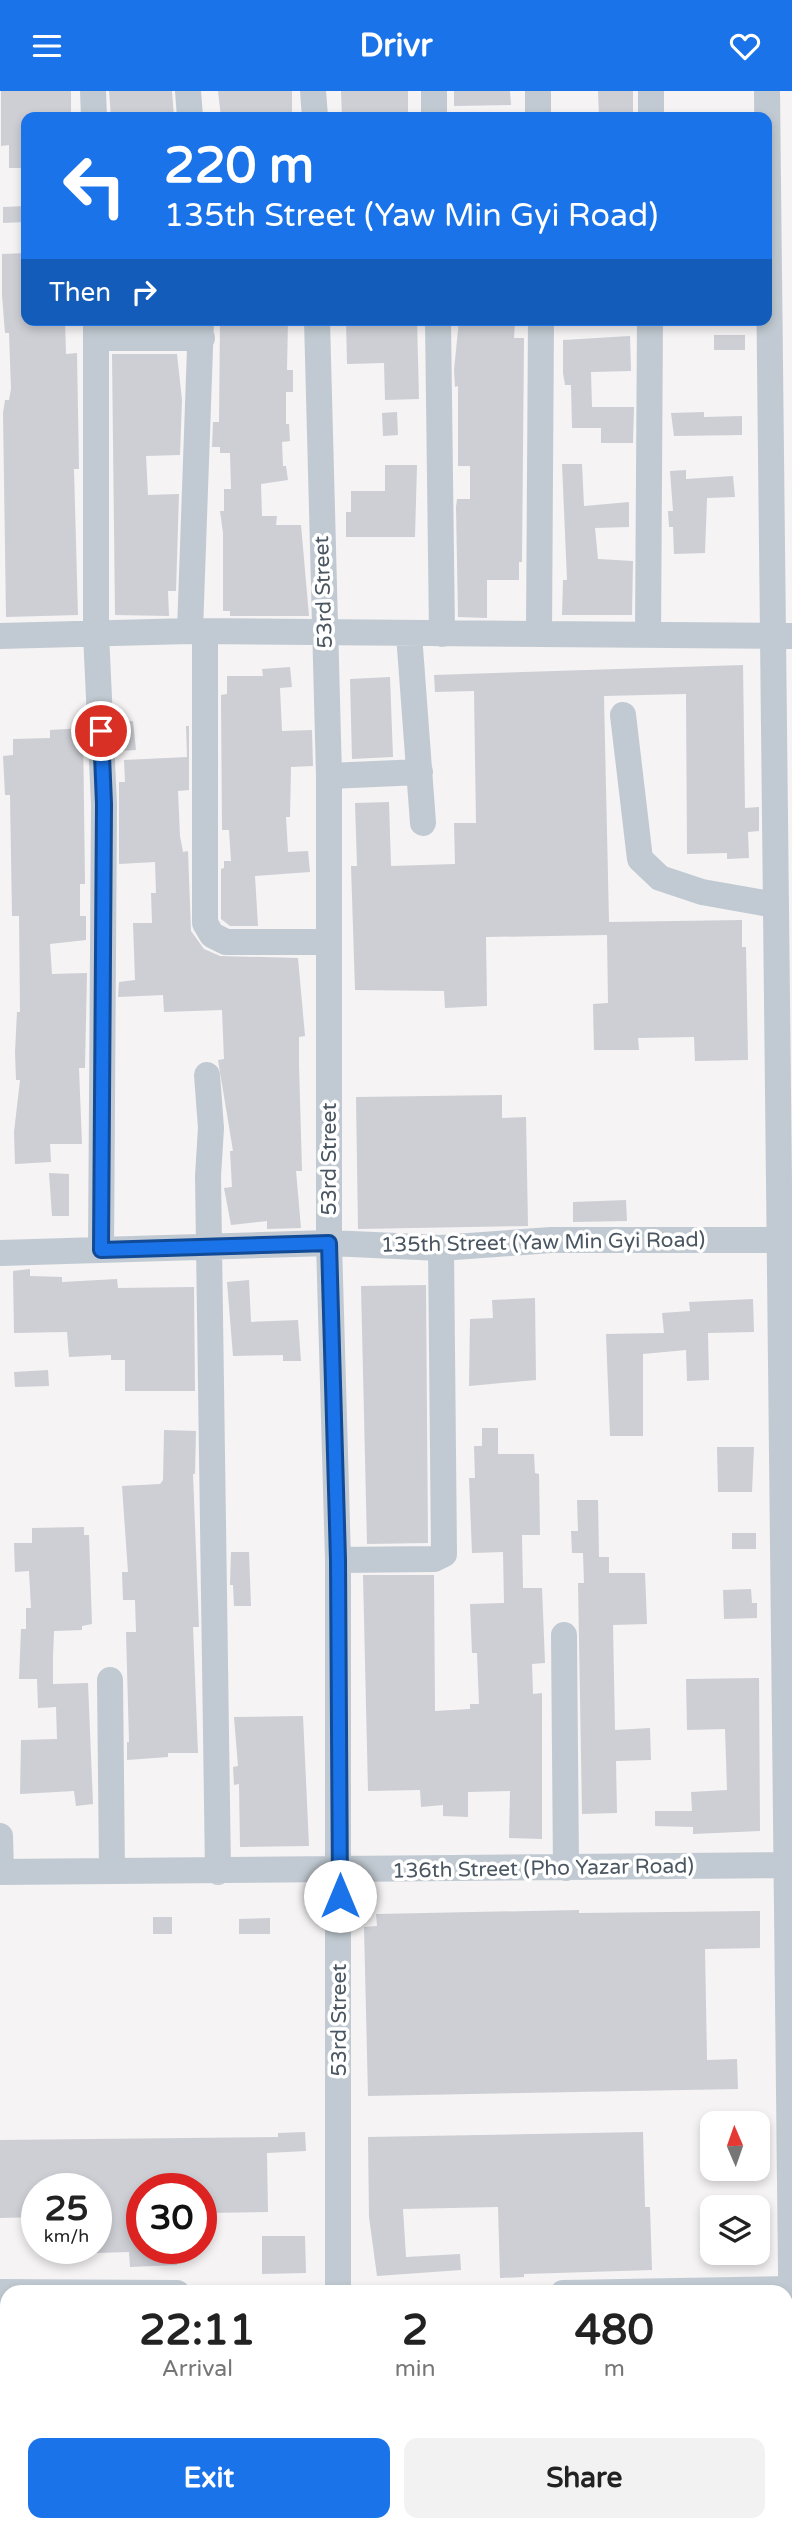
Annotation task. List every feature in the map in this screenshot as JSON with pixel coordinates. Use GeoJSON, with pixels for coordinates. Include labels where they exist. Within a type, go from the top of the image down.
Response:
{"type":"FeatureCollection","features":[{"type":"Feature","properties":{"kind":"street"},"geometry":{"type":"LineString","coordinates":[[93,91],[94,112]]}},
{"type":"Feature","properties":{"kind":"street"},"geometry":{"type":"LineString","coordinates":[[188,91],[190,112]]}},
{"type":"Feature","properties":{"kind":"street"},"geometry":{"type":"LineString","coordinates":[[313,91],[315,112]]}},
{"type":"Feature","properties":{"kind":"street"},"geometry":{"type":"LineString","coordinates":[[434,91],[434,112]]}},
{"type":"Feature","properties":{"kind":"street"},"geometry":{"type":"LineString","coordinates":[[538,91],[538,112]]}},
{"type":"Feature","properties":{"kind":"street"},"geometry":{"type":"LineString","coordinates":[[651,91],[651,112]]}},
{"type":"Feature","properties":{"kind":"street"},"geometry":{"type":"LineString","coordinates":[[767,91],[768,112]]}},
{"type":"Feature","properties":{"kind":"street"},"geometry":{"type":"LineString","coordinates":[[772,286],[781,636],[780,898],[786,1240],[791,2285]]}},
{"type":"Feature","properties":{"kind":"street","name":"53rd Street"},"geometry":{"type":"LineString","coordinates":[[317,326],[328,776],[329,1243],[338,1560],[338,2285]]}},
{"type":"Feature","properties":{"kind":"street"},"geometry":{"type":"LineString","coordinates":[[438,326],[442,634]]}},
{"type":"Feature","properties":{"kind":"street"},"geometry":{"type":"LineString","coordinates":[[539,632],[541,326]]}},
{"type":"Feature","properties":{"kind":"street"},"geometry":{"type":"LineString","coordinates":[[648,635],[650,326]]}},
{"type":"Feature","properties":{"kind":"street"},"geometry":{"type":"LineString","coordinates":[[101,1250],[104,804],[96,634],[96,329],[201,329],[197,632],[205,923],[212,935],[226,942],[328,942]]}},
{"type":"Feature","properties":{"kind":"street"},"geometry":{"type":"LineString","coordinates":[[0,636],[197,632],[539,632],[781,636]]}},
{"type":"Feature","properties":{"kind":"street"},"geometry":{"type":"LineString","coordinates":[[409,634],[423,823]]}},
{"type":"Feature","properties":{"kind":"street"},"geometry":{"type":"LineString","coordinates":[[623,715],[640,859],[649,870],[660,878],[702,892],[780,898]]}},
{"type":"Feature","properties":{"kind":"street"},"geometry":{"type":"LineString","coordinates":[[328,776],[420,772]]}},
{"type":"Feature","properties":{"kind":"street"},"geometry":{"type":"LineString","coordinates":[[207,1075],[211,1128],[208,1176],[218,1872]]}},
{"type":"Feature","properties":{"kind":"street","name":"135th Street (Yaw Min Gyi Road)"},"geometry":{"type":"LineString","coordinates":[[0,1252],[329,1243],[441,1248],[551,1240],[786,1240]]}},
{"type":"Feature","properties":{"kind":"street"},"geometry":{"type":"LineString","coordinates":[[338,1560],[434,1559],[443,1554],[441,1248]]}},
{"type":"Feature","properties":{"kind":"street"},"geometry":{"type":"LineString","coordinates":[[564,1635],[566,1868]]}},
{"type":"Feature","properties":{"kind":"street"},"geometry":{"type":"LineString","coordinates":[[110,1680],[113,1871]]}},
{"type":"Feature","properties":{"kind":"street"},"geometry":{"type":"LineString","coordinates":[[0,1836],[1,1872]]}},
{"type":"Feature","properties":{"kind":"street","name":"136th Street (Pho Yazar Road)"},"geometry":{"type":"LineString","coordinates":[[1,1872],[789,1866]]}},
{"type":"Feature","properties":{"kind":"building"},"geometry":{"type":"Polygon","coordinates":[[[1,91],[71,91],[71,112],[21,112],[21,168],[9,168],[9,145],[1,146],[1,91]]]}},
{"type":"Feature","properties":{"kind":"building"},"geometry":{"type":"Polygon","coordinates":[[[109,91],[172,91],[174,112],[111,112],[109,91]]]}},
{"type":"Feature","properties":{"kind":"building"},"geometry":{"type":"Polygon","coordinates":[[[218,91],[292,91],[292,112],[220,112],[218,91]]]}},
{"type":"Feature","properties":{"kind":"building"},"geometry":{"type":"Polygon","coordinates":[[[341,91],[408,91],[408,112],[342,112],[341,91]]]}},
{"type":"Feature","properties":{"kind":"building"},"geometry":{"type":"Polygon","coordinates":[[[454,91],[510,91],[511,105],[454,106],[454,91]]]}},
{"type":"Feature","properties":{"kind":"building"},"geometry":{"type":"Polygon","coordinates":[[[598,91],[633,91],[633,112],[599,112],[598,91]]]}},
{"type":"Feature","properties":{"kind":"building"},"geometry":{"type":"Polygon","coordinates":[[[21,206],[21,222],[3,223],[3,207],[21,206]]]}},
{"type":"Feature","properties":{"kind":"building"},"geometry":{"type":"Polygon","coordinates":[[[21,253],[21,326],[65,326],[66,354],[77,353],[79,469],[74,469],[78,615],[6,617],[3,413],[5,400],[9,400],[11,389],[9,333],[5,333],[2,295],[2,254],[21,253]]]}},
{"type":"Feature","properties":{"kind":"building"},"geometry":{"type":"Polygon","coordinates":[[[220,326],[288,326],[287,370],[293,370],[293,392],[286,392],[286,424],[289,424],[290,441],[282,442],[283,466],[286,466],[288,480],[261,484],[262,516],[277,516],[276,525],[301,525],[309,616],[230,616],[230,611],[223,611],[223,533],[220,511],[224,511],[224,489],[231,489],[230,453],[220,453],[220,447],[212,447],[213,422],[219,422],[220,326]]]}},
{"type":"Feature","properties":{"kind":"building"},"geometry":{"type":"Polygon","coordinates":[[[346,326],[417,326],[419,399],[385,400],[384,363],[347,364],[346,326]]]}},
{"type":"Feature","properties":{"kind":"building"},"geometry":{"type":"Polygon","coordinates":[[[458,326],[515,326],[514,338],[524,338],[522,562],[519,562],[519,580],[487,580],[487,618],[458,617],[456,507],[457,499],[470,499],[470,466],[458,466],[458,386],[455,387],[458,326]]]}},
{"type":"Feature","properties":{"kind":"building"},"geometry":{"type":"Polygon","coordinates":[[[714,335],[745,335],[745,350],[714,350],[714,335]]]}},
{"type":"Feature","properties":{"kind":"building"},"geometry":{"type":"Polygon","coordinates":[[[630,336],[631,371],[591,372],[592,407],[634,407],[633,443],[601,443],[601,428],[572,428],[571,385],[565,385],[563,340],[630,336]]]}},
{"type":"Feature","properties":{"kind":"building"},"geometry":{"type":"Polygon","coordinates":[[[112,354],[177,354],[182,400],[180,455],[146,456],[148,495],[179,494],[176,591],[168,591],[169,616],[115,615],[112,354]]]}},
{"type":"Feature","properties":{"kind":"building"},"geometry":{"type":"Polygon","coordinates":[[[397,412],[398,435],[383,436],[382,413],[397,412]]]}},
{"type":"Feature","properties":{"kind":"building"},"geometry":{"type":"Polygon","coordinates":[[[704,412],[704,417],[742,416],[742,435],[674,436],[671,413],[704,412]]]}},
{"type":"Feature","properties":{"kind":"building"},"geometry":{"type":"Polygon","coordinates":[[[562,464],[582,464],[584,506],[629,502],[629,527],[595,528],[598,559],[633,561],[632,615],[562,615],[563,580],[567,580],[562,464]]]}},
{"type":"Feature","properties":{"kind":"building"},"geometry":{"type":"Polygon","coordinates":[[[385,465],[417,465],[415,537],[346,537],[346,512],[351,512],[351,491],[385,491],[385,465]]]}},
{"type":"Feature","properties":{"kind":"building"},"geometry":{"type":"Polygon","coordinates":[[[686,470],[686,479],[733,476],[735,497],[707,498],[705,553],[674,554],[673,527],[669,527],[668,511],[673,511],[670,471],[686,470]]]}},
{"type":"Feature","properties":{"kind":"building"},"geometry":{"type":"Polygon","coordinates":[[[743,665],[745,808],[759,807],[759,831],[748,832],[749,858],[727,859],[727,853],[687,854],[686,694],[604,696],[609,922],[742,920],[742,947],[746,947],[748,1060],[695,1061],[694,1037],[638,1038],[639,1050],[594,1050],[593,1004],[608,1003],[607,935],[486,937],[487,1006],[445,1008],[444,991],[355,990],[351,866],[357,866],[355,803],[389,802],[391,866],[455,864],[454,823],[476,823],[474,691],[435,692],[434,675],[743,665]]]}},
{"type":"Feature","properties":{"kind":"building"},"geometry":{"type":"Polygon","coordinates":[[[290,667],[292,687],[280,688],[282,731],[312,730],[313,766],[291,767],[290,817],[286,817],[288,852],[308,851],[310,872],[255,876],[258,926],[230,926],[221,919],[221,869],[224,868],[224,861],[231,861],[229,830],[222,830],[221,695],[227,694],[227,676],[263,676],[262,669],[290,667]]]}},
{"type":"Feature","properties":{"kind":"building"},"geometry":{"type":"Polygon","coordinates":[[[390,677],[393,757],[352,759],[350,679],[390,677]]]}},
{"type":"Feature","properties":{"kind":"building"},"geometry":{"type":"Polygon","coordinates":[[[133,721],[136,750],[117,751],[116,722],[133,721]]]}},
{"type":"Feature","properties":{"kind":"building"},"geometry":{"type":"Polygon","coordinates":[[[186,726],[189,726],[189,790],[178,791],[180,836],[183,852],[188,851],[191,931],[204,949],[220,956],[298,958],[305,1036],[299,1037],[302,1171],[296,1171],[301,1228],[267,1229],[267,1221],[231,1225],[224,1188],[232,1187],[230,1151],[233,1151],[218,1060],[224,1059],[222,1010],[164,1012],[163,995],[118,997],[119,982],[135,980],[133,923],[152,923],[151,893],[156,893],[155,862],[119,864],[119,782],[125,782],[124,760],[187,757],[186,726]]]}},
{"type":"Feature","properties":{"kind":"building"},"geometry":{"type":"Polygon","coordinates":[[[83,728],[85,884],[80,884],[80,916],[86,916],[86,940],[50,944],[52,974],[87,973],[85,1068],[79,1068],[82,1144],[50,1144],[51,1162],[15,1164],[14,1132],[20,1080],[16,1080],[15,1052],[17,1012],[20,1012],[19,916],[12,916],[10,795],[5,795],[3,756],[13,755],[13,739],[50,738],[50,730],[83,728]]]}},
{"type":"Feature","properties":{"kind":"building"},"geometry":{"type":"Polygon","coordinates":[[[502,1095],[502,1118],[526,1117],[528,1226],[358,1229],[356,1097],[502,1095]]]}},
{"type":"Feature","properties":{"kind":"building"},"geometry":{"type":"Polygon","coordinates":[[[49,1173],[69,1174],[69,1216],[52,1216],[49,1173]]]}},
{"type":"Feature","properties":{"kind":"building"},"geometry":{"type":"Polygon","coordinates":[[[626,1200],[627,1221],[573,1222],[573,1202],[626,1200]]]}},
{"type":"Feature","properties":{"kind":"building"},"geometry":{"type":"Polygon","coordinates":[[[30,1269],[30,1276],[62,1277],[62,1282],[117,1279],[118,1288],[194,1287],[195,1391],[125,1391],[125,1360],[111,1360],[111,1355],[69,1357],[67,1332],[14,1333],[13,1271],[30,1269]]]}},
{"type":"Feature","properties":{"kind":"building"},"geometry":{"type":"Polygon","coordinates":[[[249,1280],[251,1322],[298,1320],[301,1361],[283,1361],[283,1355],[233,1356],[227,1282],[249,1280]]]}},
{"type":"Feature","properties":{"kind":"building"},"geometry":{"type":"Polygon","coordinates":[[[426,1285],[428,1543],[367,1544],[361,1286],[426,1285]]]}},
{"type":"Feature","properties":{"kind":"building"},"geometry":{"type":"Polygon","coordinates":[[[535,1298],[536,1380],[469,1386],[470,1319],[493,1318],[492,1300],[535,1298]]]}},
{"type":"Feature","properties":{"kind":"building"},"geometry":{"type":"Polygon","coordinates":[[[753,1299],[754,1332],[708,1333],[709,1380],[687,1381],[686,1350],[643,1354],[643,1436],[610,1436],[606,1334],[664,1333],[662,1313],[690,1311],[689,1302],[753,1299]]]}},
{"type":"Feature","properties":{"kind":"building"},"geometry":{"type":"Polygon","coordinates":[[[48,1370],[49,1386],[15,1387],[14,1372],[48,1370]]]}},
{"type":"Feature","properties":{"kind":"building"},"geometry":{"type":"Polygon","coordinates":[[[482,1428],[498,1428],[498,1454],[534,1454],[535,1473],[539,1474],[540,1535],[522,1535],[523,1588],[542,1588],[545,1663],[532,1664],[533,1694],[542,1693],[542,1839],[509,1838],[510,1791],[468,1792],[468,1817],[443,1816],[443,1805],[421,1807],[420,1790],[368,1791],[363,1575],[434,1575],[435,1711],[470,1709],[470,1704],[479,1704],[477,1653],[472,1653],[470,1604],[504,1603],[503,1552],[472,1553],[469,1478],[475,1478],[474,1446],[482,1446],[482,1428]]]}},
{"type":"Feature","properties":{"kind":"building"},"geometry":{"type":"Polygon","coordinates":[[[164,1430],[196,1431],[193,1474],[199,1627],[193,1627],[198,1753],[168,1753],[168,1757],[127,1760],[129,1742],[126,1632],[136,1632],[135,1600],[123,1600],[122,1572],[128,1572],[122,1486],[160,1484],[163,1480],[164,1430]]]}},
{"type":"Feature","properties":{"kind":"building"},"geometry":{"type":"Polygon","coordinates":[[[717,1447],[754,1447],[752,1492],[718,1492],[717,1447]]]}},
{"type":"Feature","properties":{"kind":"building"},"geometry":{"type":"Polygon","coordinates":[[[577,1500],[598,1500],[599,1557],[609,1557],[609,1573],[645,1573],[647,1624],[613,1625],[615,1730],[650,1728],[651,1760],[616,1761],[617,1813],[582,1814],[578,1583],[584,1583],[583,1553],[572,1553],[571,1531],[578,1531],[577,1500]]]}},
{"type":"Feature","properties":{"kind":"building"},"geometry":{"type":"Polygon","coordinates":[[[84,1527],[84,1535],[89,1535],[92,1624],[82,1626],[82,1630],[54,1631],[53,1657],[53,1684],[88,1683],[93,1804],[76,1806],[74,1791],[20,1794],[21,1740],[57,1739],[56,1707],[38,1708],[37,1679],[19,1679],[21,1629],[26,1629],[26,1608],[31,1608],[29,1571],[15,1572],[14,1543],[32,1543],[32,1528],[84,1527]]]}},
{"type":"Feature","properties":{"kind":"building"},"geometry":{"type":"Polygon","coordinates":[[[732,1533],[756,1533],[756,1549],[732,1549],[732,1533]]]}},
{"type":"Feature","properties":{"kind":"building"},"geometry":{"type":"Polygon","coordinates":[[[231,1552],[249,1552],[251,1606],[234,1606],[233,1585],[230,1585],[231,1552]]]}},
{"type":"Feature","properties":{"kind":"building"},"geometry":{"type":"Polygon","coordinates":[[[751,1589],[752,1603],[757,1603],[757,1618],[724,1619],[723,1590],[751,1589]]]}},
{"type":"Feature","properties":{"kind":"building"},"geometry":{"type":"Polygon","coordinates":[[[759,1678],[760,1831],[693,1834],[693,1827],[655,1826],[655,1811],[692,1811],[691,1792],[727,1790],[725,1729],[687,1730],[686,1679],[759,1678]]]}},
{"type":"Feature","properties":{"kind":"building"},"geometry":{"type":"Polygon","coordinates":[[[303,1716],[309,1846],[240,1847],[239,1784],[234,1785],[233,1767],[238,1766],[234,1717],[303,1716]]]}},
{"type":"Feature","properties":{"kind":"building"},"geometry":{"type":"Polygon","coordinates":[[[579,1910],[579,1913],[760,1911],[760,1948],[705,1949],[707,2060],[737,2059],[738,2089],[368,2096],[364,1927],[377,1926],[376,1914],[579,1910]]]}},
{"type":"Feature","properties":{"kind":"building"},"geometry":{"type":"Polygon","coordinates":[[[153,1917],[172,1917],[172,1934],[153,1934],[153,1917]]]}},
{"type":"Feature","properties":{"kind":"building"},"geometry":{"type":"Polygon","coordinates":[[[270,1918],[270,1934],[239,1934],[239,1919],[270,1918]]]}},
{"type":"Feature","properties":{"kind":"building"},"geometry":{"type":"Polygon","coordinates":[[[305,2132],[306,2151],[267,2153],[268,2212],[217,2213],[217,2173],[126,2173],[126,2252],[112,2253],[112,2173],[21,2173],[21,2217],[0,2218],[0,2140],[278,2137],[278,2133],[305,2132]]]}},
{"type":"Feature","properties":{"kind":"building"},"geometry":{"type":"Polygon","coordinates":[[[643,2132],[645,2207],[650,2207],[652,2270],[524,2274],[524,2277],[500,2278],[498,2207],[403,2209],[406,2257],[460,2254],[461,2270],[377,2276],[369,2217],[368,2137],[643,2132]]]}},
{"type":"Feature","properties":{"kind":"building"},"geometry":{"type":"Polygon","coordinates":[[[262,2236],[305,2236],[306,2273],[262,2274],[262,2236]]]}},
{"type":"Feature","properties":{"kind":"building"},"geometry":{"type":"Polygon","coordinates":[[[130,2264],[177,2265],[130,2267],[130,2264]]]}},
{"type":"Feature","properties":{"kind":"route"},"geometry":{"type":"LineString","coordinates":[[101,731],[104,804],[101,1250],[329,1243],[338,1560],[340,1896]]}}]}
